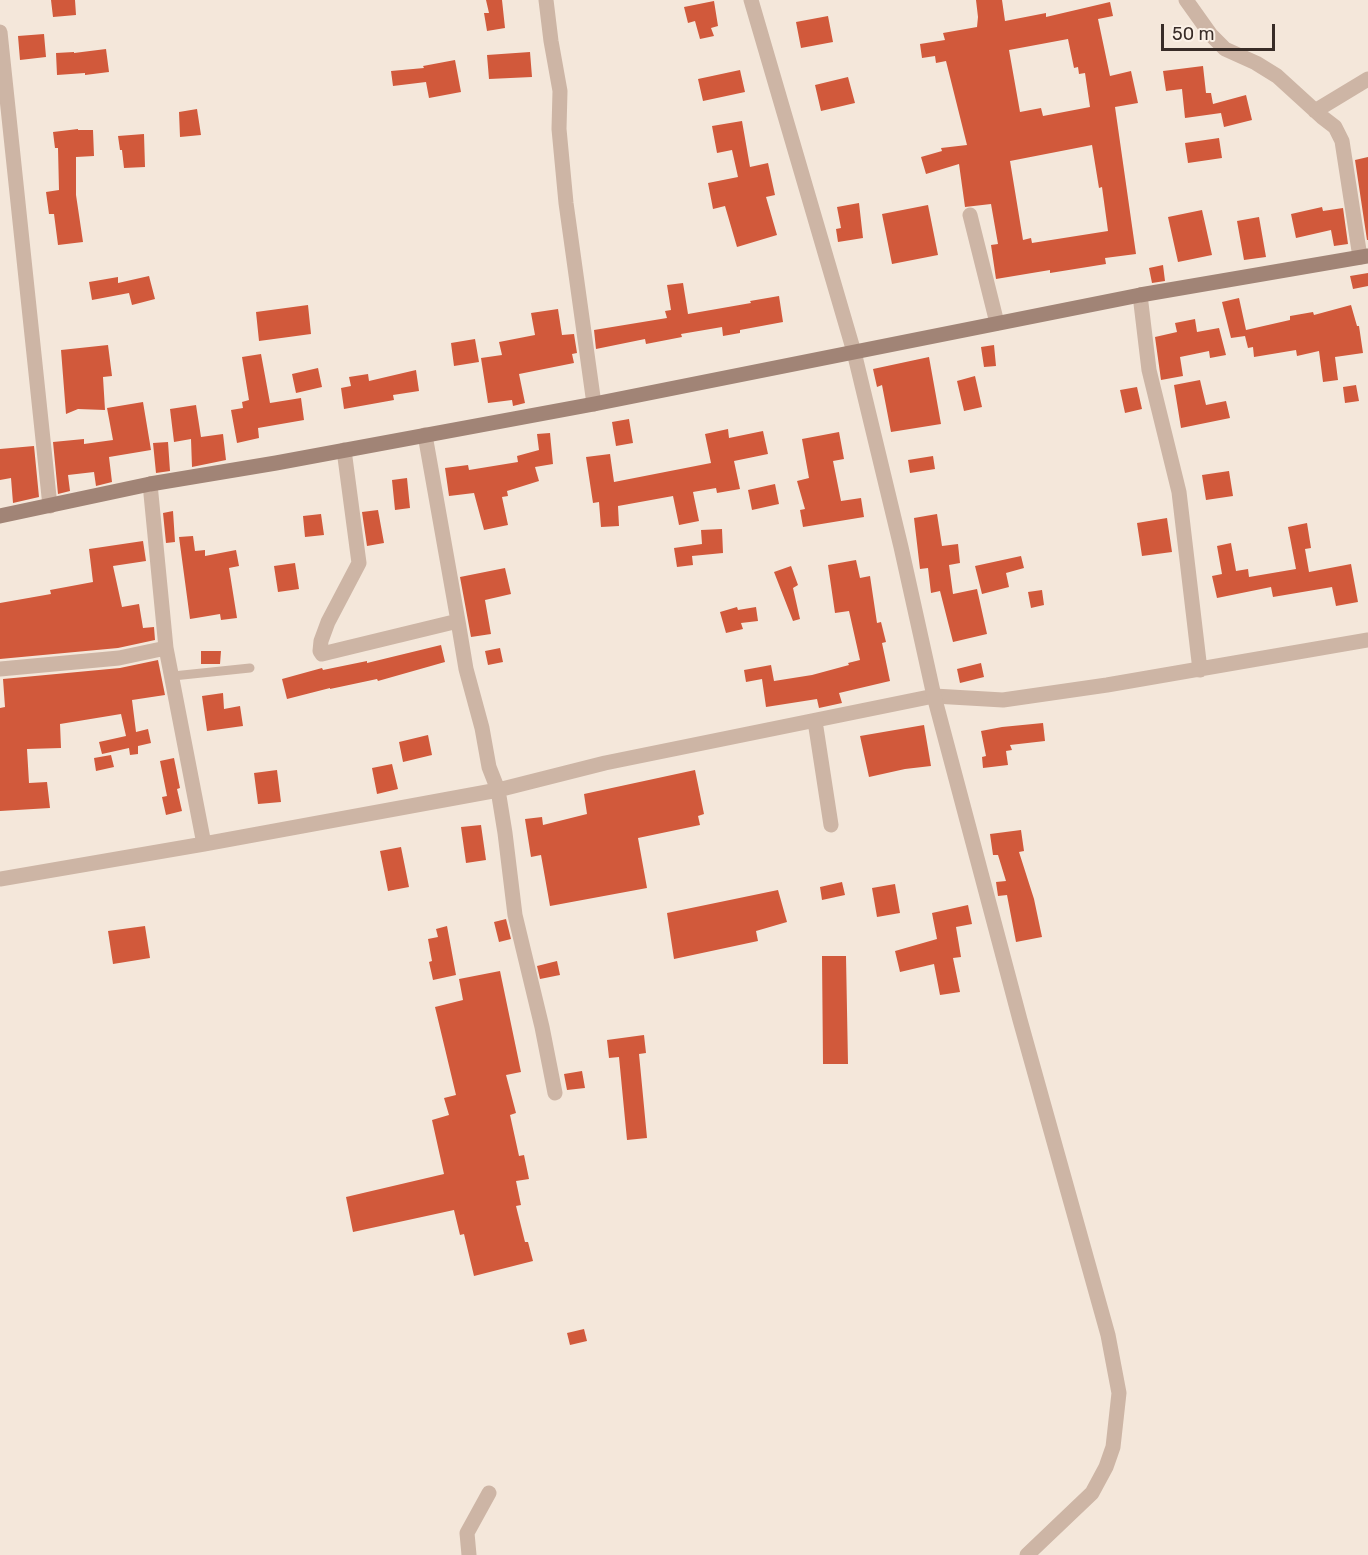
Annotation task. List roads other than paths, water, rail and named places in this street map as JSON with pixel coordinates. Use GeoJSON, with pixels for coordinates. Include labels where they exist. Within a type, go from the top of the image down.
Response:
{"type":"FeatureCollection","features":[{"type":"Feature","properties":{"kind":"main road"},"geometry":{"type":"LineString","coordinates":[[0,516],[150,484],[594,404],[1140,295],[1364,256]]}},
{"type":"Feature","properties":{"kind":"street"},"geometry":{"type":"LineString","coordinates":[[546,0],[560,91],[559,129],[566,203],[594,404]]}},
{"type":"Feature","properties":{"kind":"street"},"geometry":{"type":"LineString","coordinates":[[1186,0],[1211,35],[1225,50],[1256,63],[1277,76],[1339,132],[1364,256]]}},
{"type":"Feature","properties":{"kind":"street"},"geometry":{"type":"LineString","coordinates":[[755,1],[854,352],[934,696],[1020,1020],[1108,1335],[1119,1393],[1113,1447],[1106,1467],[1092,1493],[1027,1555]]}},
{"type":"Feature","properties":{"kind":"street"},"geometry":{"type":"LineString","coordinates":[[0,32],[7,162],[50,506]]}},
{"type":"Feature","properties":{"kind":"street"},"geometry":{"type":"LineString","coordinates":[[1315,111],[1368,79]]}},
{"type":"Feature","properties":{"kind":"street"},"geometry":{"type":"LineString","coordinates":[[970,215],[997,323]]}},
{"type":"Feature","properties":{"kind":"street"},"geometry":{"type":"LineString","coordinates":[[1140,295],[1149,370],[1179,492],[1200,670]]}},
{"type":"Feature","properties":{"kind":"street"},"geometry":{"type":"LineString","coordinates":[[425,435],[466,669],[482,728],[489,767],[498,790],[515,915],[555,1093]]}},
{"type":"Feature","properties":{"kind":"street"},"geometry":{"type":"LineString","coordinates":[[344,450],[359,563],[339,597],[328,622],[321,641],[322,654],[458,621]]}},
{"type":"Feature","properties":{"kind":"street"},"geometry":{"type":"LineString","coordinates":[[150,484],[166,648],[204,844]]}},
{"type":"Feature","properties":{"kind":"street"},"geometry":{"type":"LineString","coordinates":[[0,879],[498,790],[605,763],[934,696],[1003,700],[1200,670],[1368,640]]}},
{"type":"Feature","properties":{"kind":"street"},"geometry":{"type":"LineString","coordinates":[[0,669],[119,657],[166,648]]}},
{"type":"Feature","properties":{"kind":"street"},"geometry":{"type":"LineString","coordinates":[[815,721],[831,825]]}},
{"type":"Feature","properties":{"kind":"street"},"geometry":{"type":"LineString","coordinates":[[469,1555],[467,1533],[489,1493]]}},
{"type":"Feature","properties":{"kind":"lane"},"geometry":{"type":"LineString","coordinates":[[172,676],[250,668]]}}]}
